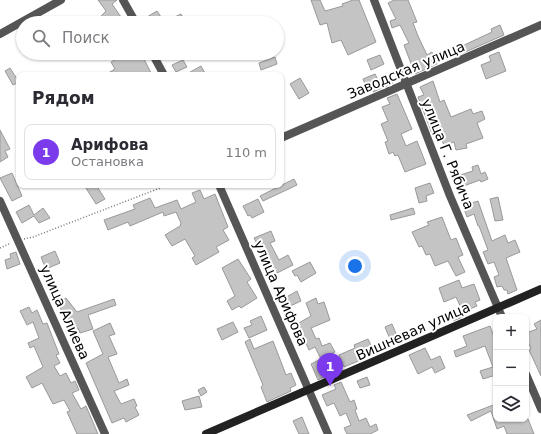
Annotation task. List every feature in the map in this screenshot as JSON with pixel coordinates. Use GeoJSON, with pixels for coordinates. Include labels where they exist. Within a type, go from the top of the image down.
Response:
{"type":"FeatureCollection","features":[{"type":"Feature","properties":{"kind":"street"},"geometry":{"type":"LineString","coordinates":[[32,16],[61,0]]}},
{"type":"Feature","properties":{"kind":"street"},"geometry":{"type":"LineString","coordinates":[[123,0],[132,16]]}},
{"type":"Feature","properties":{"kind":"street","name":"улица Г. Рябича"},"geometry":{"type":"LineString","coordinates":[[374,0],[406,84],[501,314]]}},
{"type":"Feature","properties":{"kind":"street"},"geometry":{"type":"LineString","coordinates":[[0,34],[16,25]]}},
{"type":"Feature","properties":{"kind":"street","name":"Заводская улица"},"geometry":{"type":"LineString","coordinates":[[284,137],[541,26]]}},
{"type":"Feature","properties":{"kind":"street"},"geometry":{"type":"LineString","coordinates":[[156,60],[162,72]]}},
{"type":"Feature","properties":{"kind":"street","name":"улица Арифова"},"geometry":{"type":"LineString","coordinates":[[220,188],[328,434]]}},
{"type":"Feature","properties":{"kind":"street","name":"улица Алиева"},"geometry":{"type":"LineString","coordinates":[[0,201],[19,240],[105,434]]}},
{"type":"Feature","properties":{"kind":"street","name":"Вишневая улица"},"geometry":{"type":"LineString","coordinates":[[206,434],[310,391],[541,290]]}},
{"type":"Feature","properties":{"kind":"street"},"geometry":{"type":"LineString","coordinates":[[529,381],[541,409]]}},
{"type":"Feature","properties":{"kind":"path"},"geometry":{"type":"LineString","coordinates":[[0,248],[19,240],[33,237],[160,188]]}},
{"type":"Feature","properties":{"kind":"building"},"geometry":{"type":"Polygon","coordinates":[[[98,0],[117,0],[112,4],[120,16],[101,16],[106,11],[98,0]]]}},
{"type":"Feature","properties":{"kind":"building"},"geometry":{"type":"Polygon","coordinates":[[[311,0],[320,0],[325,11],[343,6],[342,4],[353,0],[359,0],[376,42],[348,55],[341,40],[332,43],[327,23],[320,25],[311,0]]]}},
{"type":"Feature","properties":{"kind":"building"},"geometry":{"type":"Polygon","coordinates":[[[394,0],[408,0],[417,22],[413,23],[418,36],[427,55],[432,52],[437,64],[415,74],[404,45],[409,43],[400,25],[392,28],[390,21],[396,19],[388,3],[394,0]]]}},
{"type":"Feature","properties":{"kind":"building"},"geometry":{"type":"Polygon","coordinates":[[[157,11],[160,16],[149,16],[157,11]]]}},
{"type":"Feature","properties":{"kind":"building"},"geometry":{"type":"Polygon","coordinates":[[[500,25],[504,35],[463,53],[460,47],[492,32],[491,29],[500,25]]]}},
{"type":"Feature","properties":{"kind":"building"},"geometry":{"type":"Polygon","coordinates":[[[499,52],[506,71],[486,79],[481,65],[491,61],[489,56],[499,52]]]}},
{"type":"Feature","properties":{"kind":"building"},"geometry":{"type":"Polygon","coordinates":[[[380,55],[384,64],[371,70],[367,60],[380,55]]]}},
{"type":"Feature","properties":{"kind":"building"},"geometry":{"type":"Polygon","coordinates":[[[115,60],[144,60],[150,72],[110,72],[115,69],[111,62],[115,60]]]}},
{"type":"Feature","properties":{"kind":"building"},"geometry":{"type":"Polygon","coordinates":[[[183,60],[187,67],[176,72],[172,65],[183,60]]]}},
{"type":"Feature","properties":{"kind":"building"},"geometry":{"type":"Polygon","coordinates":[[[267,60],[276,60],[277,64],[261,70],[259,63],[267,60]]]}},
{"type":"Feature","properties":{"kind":"building"},"geometry":{"type":"Polygon","coordinates":[[[201,66],[204,72],[190,72],[201,66]]]}},
{"type":"Feature","properties":{"kind":"building"},"geometry":{"type":"Polygon","coordinates":[[[10,68],[16,77],[16,84],[13,85],[5,71],[10,68]]]}},
{"type":"Feature","properties":{"kind":"building"},"geometry":{"type":"Polygon","coordinates":[[[375,74],[378,80],[390,75],[393,83],[373,92],[371,87],[367,89],[363,79],[375,74]]]}},
{"type":"Feature","properties":{"kind":"building"},"geometry":{"type":"Polygon","coordinates":[[[300,78],[309,93],[299,99],[290,84],[300,78]]]}},
{"type":"Feature","properties":{"kind":"building"},"geometry":{"type":"Polygon","coordinates":[[[433,81],[440,102],[444,100],[451,117],[471,109],[473,114],[482,111],[485,119],[477,123],[483,138],[466,144],[467,148],[456,150],[454,142],[444,146],[440,134],[433,136],[418,97],[424,95],[420,87],[433,81]]]}},
{"type":"Feature","properties":{"kind":"building"},"geometry":{"type":"Polygon","coordinates":[[[397,94],[412,129],[401,134],[406,146],[417,141],[426,164],[405,172],[398,155],[395,156],[393,152],[389,154],[385,142],[388,141],[381,124],[388,121],[382,107],[390,104],[387,98],[397,94]]]}},
{"type":"Feature","properties":{"kind":"building"},"geometry":{"type":"Polygon","coordinates":[[[0,130],[10,149],[5,151],[8,157],[0,162],[0,130]]]}},
{"type":"Feature","properties":{"kind":"building"},"geometry":{"type":"Polygon","coordinates":[[[478,165],[481,174],[485,172],[488,179],[481,182],[480,180],[461,187],[457,176],[473,171],[472,167],[478,165]]]}},
{"type":"Feature","properties":{"kind":"building"},"geometry":{"type":"Polygon","coordinates":[[[12,173],[16,182],[16,188],[19,188],[22,196],[12,201],[0,178],[12,173]]]}},
{"type":"Feature","properties":{"kind":"building"},"geometry":{"type":"Polygon","coordinates":[[[294,179],[297,185],[263,201],[260,196],[276,188],[284,188],[284,184],[294,179]]]}},
{"type":"Feature","properties":{"kind":"building"},"geometry":{"type":"Polygon","coordinates":[[[430,183],[434,193],[426,196],[427,201],[419,203],[415,188],[430,183]]]}},
{"type":"Feature","properties":{"kind":"building"},"geometry":{"type":"Polygon","coordinates":[[[86,188],[98,188],[105,199],[96,204],[86,188]]]}},
{"type":"Feature","properties":{"kind":"building"},"geometry":{"type":"Polygon","coordinates":[[[200,190],[204,199],[215,194],[228,227],[223,230],[229,240],[216,247],[219,252],[196,265],[192,258],[195,256],[185,239],[172,246],[165,235],[180,226],[181,223],[176,212],[164,216],[163,212],[130,226],[128,222],[108,230],[104,220],[135,209],[133,205],[150,198],[155,208],[177,200],[181,209],[196,202],[192,193],[200,190]]]}},
{"type":"Feature","properties":{"kind":"building"},"geometry":{"type":"Polygon","coordinates":[[[498,197],[503,220],[495,221],[490,199],[498,197]]]}},
{"type":"Feature","properties":{"kind":"building"},"geometry":{"type":"Polygon","coordinates":[[[258,199],[264,212],[252,218],[250,215],[248,216],[243,206],[258,199]]]}},
{"type":"Feature","properties":{"kind":"building"},"geometry":{"type":"Polygon","coordinates":[[[478,201],[492,241],[505,235],[508,243],[515,240],[520,252],[506,258],[517,290],[508,294],[507,290],[504,290],[502,286],[497,287],[494,277],[499,275],[494,262],[488,264],[483,252],[488,250],[474,214],[467,217],[463,206],[478,201]]]}},
{"type":"Feature","properties":{"kind":"building"},"geometry":{"type":"Polygon","coordinates":[[[29,205],[34,215],[43,208],[50,218],[39,223],[34,216],[22,223],[16,212],[29,205]]]}},
{"type":"Feature","properties":{"kind":"building"},"geometry":{"type":"Polygon","coordinates":[[[413,208],[415,214],[391,220],[390,215],[413,208]]]}},
{"type":"Feature","properties":{"kind":"building"},"geometry":{"type":"Polygon","coordinates":[[[442,217],[451,240],[456,238],[463,255],[458,257],[465,272],[456,276],[448,261],[435,266],[430,254],[426,255],[422,246],[419,247],[412,232],[429,225],[427,222],[442,217]]]}},
{"type":"Feature","properties":{"kind":"building"},"geometry":{"type":"Polygon","coordinates":[[[271,231],[275,241],[270,243],[279,260],[288,255],[293,265],[273,275],[254,238],[271,231]]]}},
{"type":"Feature","properties":{"kind":"building"},"geometry":{"type":"Polygon","coordinates":[[[55,251],[60,263],[46,269],[41,257],[55,251]]]}},
{"type":"Feature","properties":{"kind":"building"},"geometry":{"type":"Polygon","coordinates":[[[16,252],[20,264],[7,269],[5,260],[11,258],[10,254],[16,252]]]}},
{"type":"Feature","properties":{"kind":"building"},"geometry":{"type":"Polygon","coordinates":[[[238,259],[251,279],[247,282],[257,298],[241,308],[239,306],[232,310],[227,301],[235,296],[222,268],[238,259]]]}},
{"type":"Feature","properties":{"kind":"building"},"geometry":{"type":"Polygon","coordinates":[[[310,262],[316,273],[301,282],[297,275],[295,276],[292,271],[310,262]]]}},
{"type":"Feature","properties":{"kind":"building"},"geometry":{"type":"Polygon","coordinates":[[[459,280],[462,288],[474,284],[480,300],[475,302],[477,306],[463,312],[456,297],[444,302],[439,288],[459,280]]]}},
{"type":"Feature","properties":{"kind":"building"},"geometry":{"type":"Polygon","coordinates":[[[297,291],[301,301],[286,308],[283,299],[297,291]]]}},
{"type":"Feature","properties":{"kind":"building"},"geometry":{"type":"Polygon","coordinates":[[[66,298],[77,312],[114,299],[116,305],[88,315],[93,329],[80,333],[78,328],[72,330],[65,310],[63,312],[57,304],[66,298]]]}},
{"type":"Feature","properties":{"kind":"building"},"geometry":{"type":"Polygon","coordinates":[[[316,298],[318,304],[324,302],[330,320],[311,328],[316,339],[319,338],[322,346],[330,343],[335,352],[326,356],[333,372],[318,380],[311,364],[321,359],[315,347],[309,350],[297,324],[311,316],[306,303],[316,298]]]}},
{"type":"Feature","properties":{"kind":"building"},"geometry":{"type":"Polygon","coordinates":[[[29,307],[32,313],[37,310],[43,324],[47,323],[59,354],[56,355],[60,363],[54,366],[60,376],[66,373],[71,383],[75,381],[79,390],[72,393],[81,409],[86,406],[98,434],[77,434],[67,412],[70,411],[64,400],[53,404],[42,383],[32,388],[26,377],[43,367],[34,346],[30,348],[28,343],[39,338],[33,322],[27,325],[20,311],[29,307]]]}},
{"type":"Feature","properties":{"kind":"building"},"geometry":{"type":"Polygon","coordinates":[[[463,312],[465,316],[453,321],[451,318],[463,312]]]}},
{"type":"Feature","properties":{"kind":"building"},"geometry":{"type":"Polygon","coordinates":[[[261,316],[267,330],[249,338],[244,328],[252,325],[250,321],[261,316]]]}},
{"type":"Feature","properties":{"kind":"building"},"geometry":{"type":"Polygon","coordinates":[[[541,320],[541,376],[529,350],[531,349],[529,344],[529,332],[537,329],[534,324],[541,320]]]}},
{"type":"Feature","properties":{"kind":"building"},"geometry":{"type":"Polygon","coordinates":[[[233,322],[238,332],[222,340],[217,329],[233,322]]]}},
{"type":"Feature","properties":{"kind":"building"},"geometry":{"type":"Polygon","coordinates":[[[110,323],[115,334],[109,336],[117,354],[108,357],[119,383],[127,379],[129,385],[114,391],[121,404],[134,399],[137,406],[135,407],[139,415],[126,422],[124,418],[112,423],[86,363],[103,354],[93,331],[110,323]]]}},
{"type":"Feature","properties":{"kind":"building"},"geometry":{"type":"Polygon","coordinates":[[[392,324],[397,336],[390,339],[385,327],[392,324]]]}},
{"type":"Feature","properties":{"kind":"building"},"geometry":{"type":"Polygon","coordinates":[[[490,326],[493,334],[493,367],[485,346],[456,357],[454,351],[467,346],[463,336],[490,326]]]}},
{"type":"Feature","properties":{"kind":"building"},"geometry":{"type":"Polygon","coordinates":[[[250,339],[254,349],[273,341],[286,375],[291,373],[296,385],[290,388],[291,391],[267,402],[261,387],[263,385],[245,342],[250,339]]]}},
{"type":"Feature","properties":{"kind":"building"},"geometry":{"type":"Polygon","coordinates":[[[368,339],[375,354],[344,367],[339,355],[355,348],[354,345],[368,339]]]}},
{"type":"Feature","properties":{"kind":"building"},"geometry":{"type":"Polygon","coordinates":[[[425,348],[431,360],[440,356],[445,368],[435,373],[432,367],[418,374],[409,355],[425,348]]]}},
{"type":"Feature","properties":{"kind":"building"},"geometry":{"type":"Polygon","coordinates":[[[493,367],[493,376],[483,379],[480,371],[493,367]]]}},
{"type":"Feature","properties":{"kind":"building"},"geometry":{"type":"Polygon","coordinates":[[[367,377],[370,385],[360,388],[357,381],[367,377]]]}},
{"type":"Feature","properties":{"kind":"building"},"geometry":{"type":"Polygon","coordinates":[[[341,382],[350,402],[354,400],[357,409],[355,410],[359,421],[366,418],[370,427],[376,424],[378,430],[370,434],[347,434],[344,428],[351,425],[346,413],[340,416],[334,403],[327,406],[322,395],[336,389],[334,385],[341,382]]]}},
{"type":"Feature","properties":{"kind":"building"},"geometry":{"type":"Polygon","coordinates":[[[204,387],[207,392],[201,396],[198,390],[204,387]]]}},
{"type":"Feature","properties":{"kind":"building"},"geometry":{"type":"Polygon","coordinates":[[[199,396],[202,407],[185,410],[182,401],[199,396]]]}},
{"type":"Feature","properties":{"kind":"building"},"geometry":{"type":"Polygon","coordinates":[[[493,405],[493,417],[491,411],[471,421],[467,415],[493,405]]]}},
{"type":"Feature","properties":{"kind":"building"},"geometry":{"type":"Polygon","coordinates":[[[302,417],[309,434],[299,434],[293,421],[302,417]]]}},
{"type":"Feature","properties":{"kind":"building"},"geometry":{"type":"Polygon","coordinates":[[[495,422],[529,422],[534,434],[507,434],[504,426],[497,429],[495,422]]]}},
{"type":"Feature","properties":{"kind":"place","name":"Арифова"},"geometry":{"type":"Point","coordinates":[330,386]}}]}
